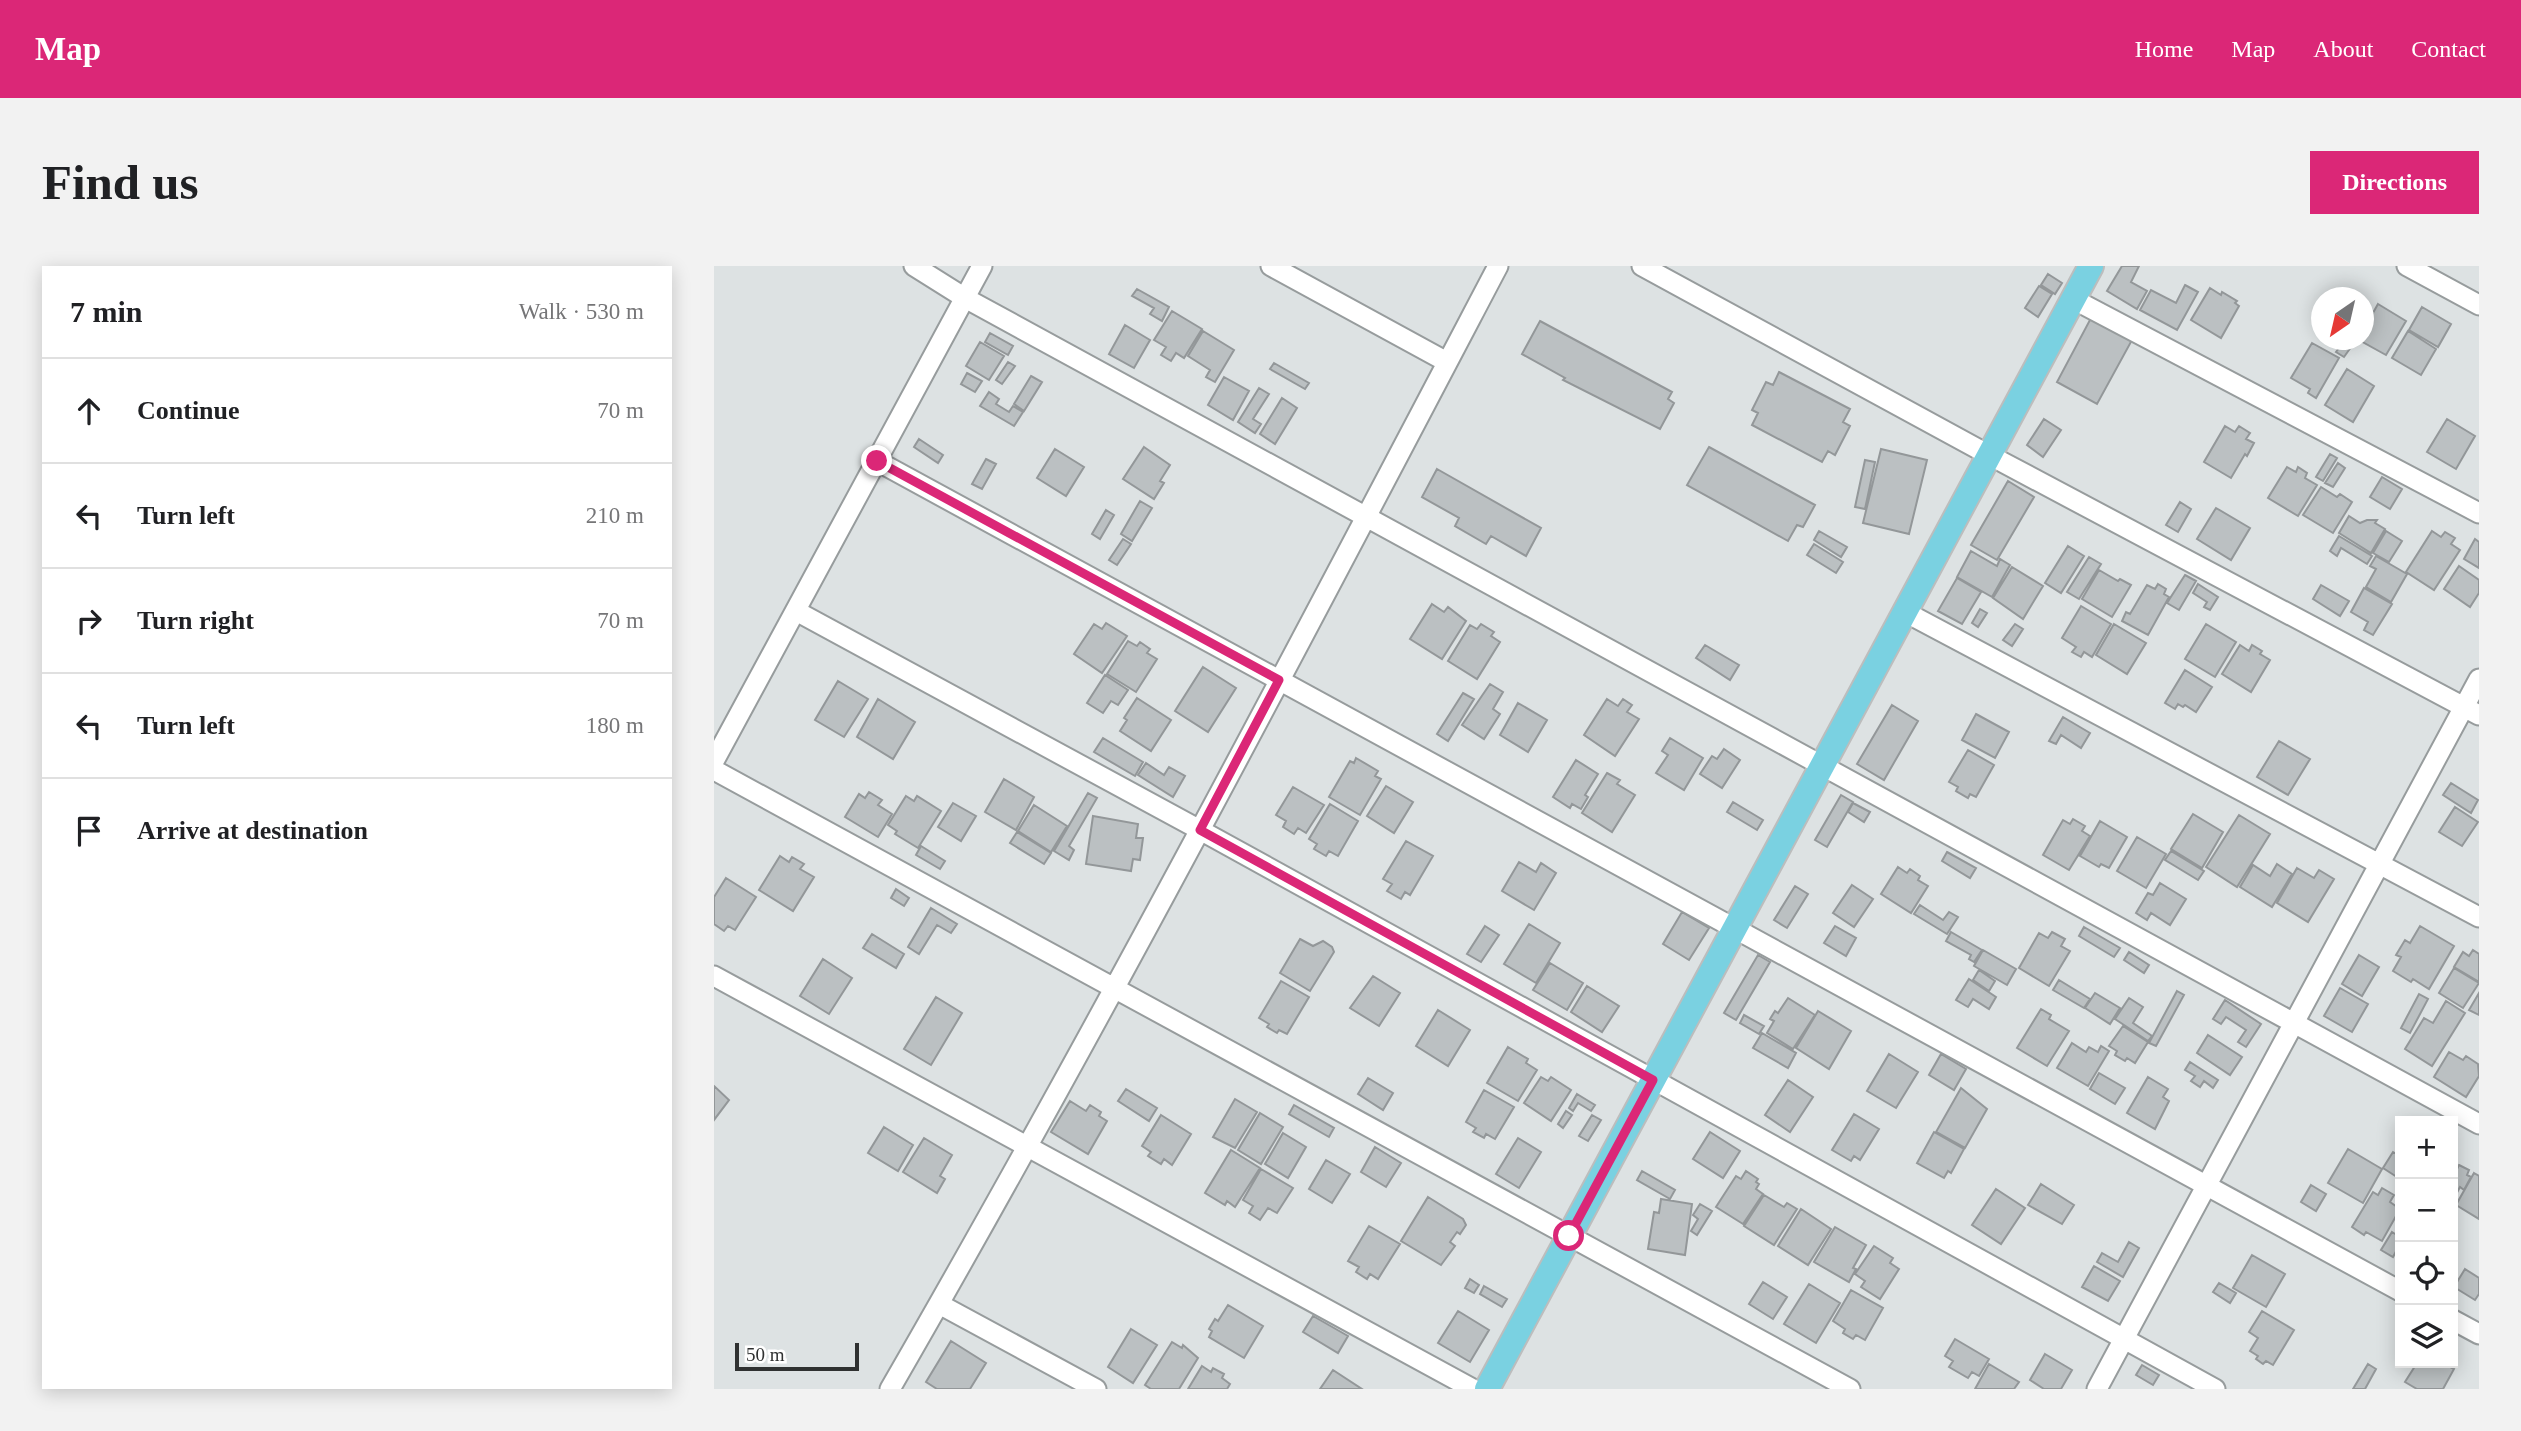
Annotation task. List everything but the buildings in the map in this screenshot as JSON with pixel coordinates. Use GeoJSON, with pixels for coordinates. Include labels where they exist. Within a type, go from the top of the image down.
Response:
{"type":"FeatureCollection","features":[{"type":"Feature","properties":{"kind":"main road"},"geometry":{"type":"LineString","coordinates":[[1487,1389],[2091,266]]}},
{"type":"Feature","properties":{"kind":"street"},"geometry":{"type":"LineString","coordinates":[[914,266],[965,298],[2479,1124]]}},
{"type":"Feature","properties":{"kind":"street"},"geometry":{"type":"LineString","coordinates":[[714,761],[982,266]]}},
{"type":"Feature","properties":{"kind":"street"},"geometry":{"type":"LineString","coordinates":[[1271,266],[1447,362]]}},
{"type":"Feature","properties":{"kind":"street"},"geometry":{"type":"LineString","coordinates":[[890,1389],[1200,830],[1498,266]]}},
{"type":"Feature","properties":{"kind":"street"},"geometry":{"type":"LineString","coordinates":[[1642,266],[1989,455],[2471,711]]}},
{"type":"Feature","properties":{"kind":"street"},"geometry":{"type":"LineString","coordinates":[[2407,266],[2479,305]]}},
{"type":"Feature","properties":{"kind":"street"},"geometry":{"type":"LineString","coordinates":[[2073,299],[2479,513]]}},
{"type":"Feature","properties":{"kind":"street"},"geometry":{"type":"LineString","coordinates":[[877,461],[2395,1288]]}},
{"type":"Feature","properties":{"kind":"street"},"geometry":{"type":"LineString","coordinates":[[796,611],[1200,830],[2215,1389]]}},
{"type":"Feature","properties":{"kind":"street"},"geometry":{"type":"LineString","coordinates":[[1905,612],[2479,917]]}},
{"type":"Feature","properties":{"kind":"street"},"geometry":{"type":"LineString","coordinates":[[2096,1389],[2379,864],[2471,711],[2479,679]]}},
{"type":"Feature","properties":{"kind":"street"},"geometry":{"type":"LineString","coordinates":[[714,770],[1850,1389]]}},
{"type":"Feature","properties":{"kind":"street"},"geometry":{"type":"LineString","coordinates":[[714,976],[1473,1389]]}},
{"type":"Feature","properties":{"kind":"street"},"geometry":{"type":"LineString","coordinates":[[939,1304],[1096,1389]]}},
{"type":"Feature","properties":{"kind":"street"},"geometry":{"type":"LineString","coordinates":[[2458,1323],[2479,1334]]}},
{"type":"Feature","properties":{"kind":"route"},"geometry":{"type":"LineString","coordinates":[[877,461],[1279,680],[1200,830],[1653,1080],[1569,1236]]}}]}
